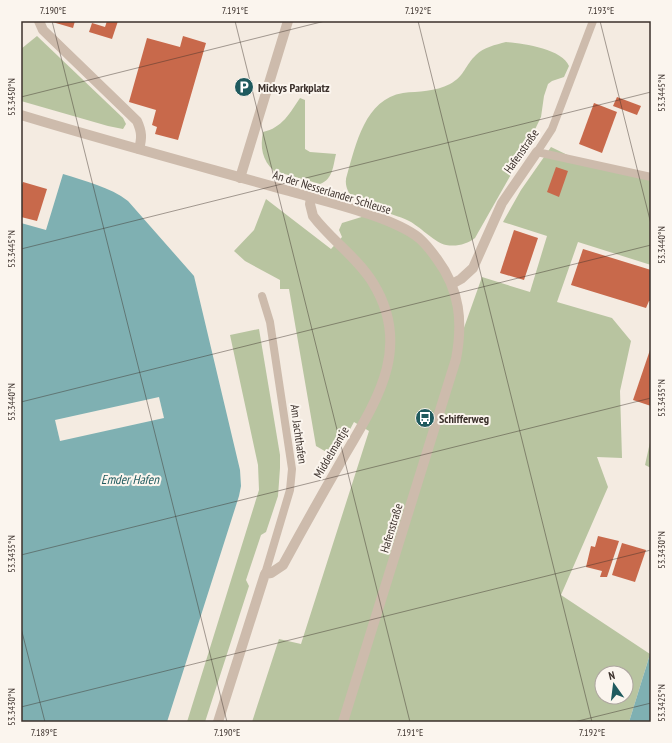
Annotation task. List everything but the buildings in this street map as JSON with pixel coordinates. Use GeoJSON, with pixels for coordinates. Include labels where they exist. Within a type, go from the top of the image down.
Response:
{"type":"FeatureCollection","features":[{"type":"Feature","properties":{"kind":"street"},"geometry":{"type":"LineString","coordinates":[[39,21],[43,30],[137,121],[142,133],[139,149]]}},
{"type":"Feature","properties":{"kind":"street"},"geometry":{"type":"LineString","coordinates":[[240,178],[288,21]]}},
{"type":"Feature","properties":{"kind":"street","name":"An der Nesserlander Schleuse"},"geometry":{"type":"LineString","coordinates":[[21,115],[379,219],[419,238],[439,262],[452,284],[460,318],[460,341]]}},
{"type":"Feature","properties":{"kind":"street","name":"Hafenstraße"},"geometry":{"type":"LineString","coordinates":[[452,284],[461,279],[473,268],[502,203],[537,152]]}},
{"type":"Feature","properties":{"kind":"street","name":"Middelmantje"},"geometry":{"type":"LineString","coordinates":[[265,574],[271,573],[282,565],[378,397],[389,363],[389,326],[381,298],[364,270],[313,216],[310,210],[311,198]]}},
{"type":"Feature","properties":{"kind":"street","name":"Hafenstraße"},"geometry":{"type":"LineString","coordinates":[[343,722],[444,400],[460,341]]}},
{"type":"Feature","properties":{"kind":"street"},"geometry":{"type":"LineString","coordinates":[[218,722],[265,574]]}},
{"type":"Feature","properties":{"kind":"lane","name":"Hafenstraße"},"geometry":{"type":"LineString","coordinates":[[537,152],[552,129],[592,21]]}},
{"type":"Feature","properties":{"kind":"lane"},"geometry":{"type":"LineString","coordinates":[[537,152],[651,177]]}},
{"type":"Feature","properties":{"kind":"lane","name":"Am Jachthafen"},"geometry":{"type":"LineString","coordinates":[[262,296],[270,322],[292,469],[290,490],[265,574]]}},
{"type":"Feature","properties":{"kind":"green space"},"geometry":{"type":"Polygon","coordinates":[[[37,36],[123,118],[126,124],[123,129],[21,101],[21,49],[37,36]]]}},
{"type":"Feature","properties":{"kind":"green space"},"geometry":{"type":"Polygon","coordinates":[[[506,42],[551,51],[565,60],[569,66],[564,77],[548,84],[544,96],[541,117],[526,148],[475,238],[469,242],[454,246],[442,244],[411,222],[364,204],[353,198],[347,187],[347,175],[354,150],[364,125],[371,113],[379,104],[390,97],[403,93],[433,90],[444,87],[459,78],[472,59],[479,52],[506,42]]]}},
{"type":"Feature","properties":{"kind":"green space"},"geometry":{"type":"Polygon","coordinates":[[[300,98],[305,100],[305,149],[310,152],[336,154],[328,179],[320,184],[274,171],[264,158],[262,148],[263,132],[270,130],[285,119],[300,98]]]}},
{"type":"Feature","properties":{"kind":"green space"},"geometry":{"type":"Polygon","coordinates":[[[551,147],[580,161],[651,177],[651,265],[578,242],[557,302],[612,318],[631,341],[620,391],[622,458],[597,457],[608,487],[561,595],[650,654],[629,722],[252,722],[279,639],[301,644],[369,431],[354,422],[335,457],[316,446],[289,289],[280,289],[280,280],[245,261],[234,251],[254,230],[266,199],[331,249],[342,237],[339,230],[342,223],[368,215],[408,231],[446,272],[460,339],[482,277],[530,292],[547,236],[503,222],[521,190],[551,147]]]}},
{"type":"Feature","properties":{"kind":"green space"},"geometry":{"type":"Polygon","coordinates":[[[259,329],[280,455],[278,496],[266,532],[261,535],[246,580],[249,586],[205,722],[187,722],[259,490],[258,465],[230,335],[259,329]]]}},
{"type":"Feature","properties":{"kind":"green space"},"geometry":{"type":"Polygon","coordinates":[[[651,438],[651,468],[645,465],[651,438]]]}},
{"type":"Feature","properties":{"kind":"water","name":"Emder Hafen"},"geometry":{"type":"Polygon","coordinates":[[[63,174],[105,188],[128,201],[194,276],[240,470],[241,486],[239,496],[167,722],[21,722],[21,223],[46,230],[63,174]]]}},
{"type":"Feature","properties":{"kind":"water"},"geometry":{"type":"Polygon","coordinates":[[[651,651],[651,722],[629,722],[651,651]]]}},
{"type":"Feature","properties":{"kind":"pier"},"geometry":{"type":"Polygon","coordinates":[[[159,397],[164,418],[60,441],[55,420],[159,397]]]}},
{"type":"Feature","properties":{"kind":"place","name":"Mickys Parkplatz"},"geometry":{"type":"Point","coordinates":[244,87]}},
{"type":"Feature","properties":{"kind":"place","name":"Schifferweg"},"geometry":{"type":"Point","coordinates":[425,418]}}]}
